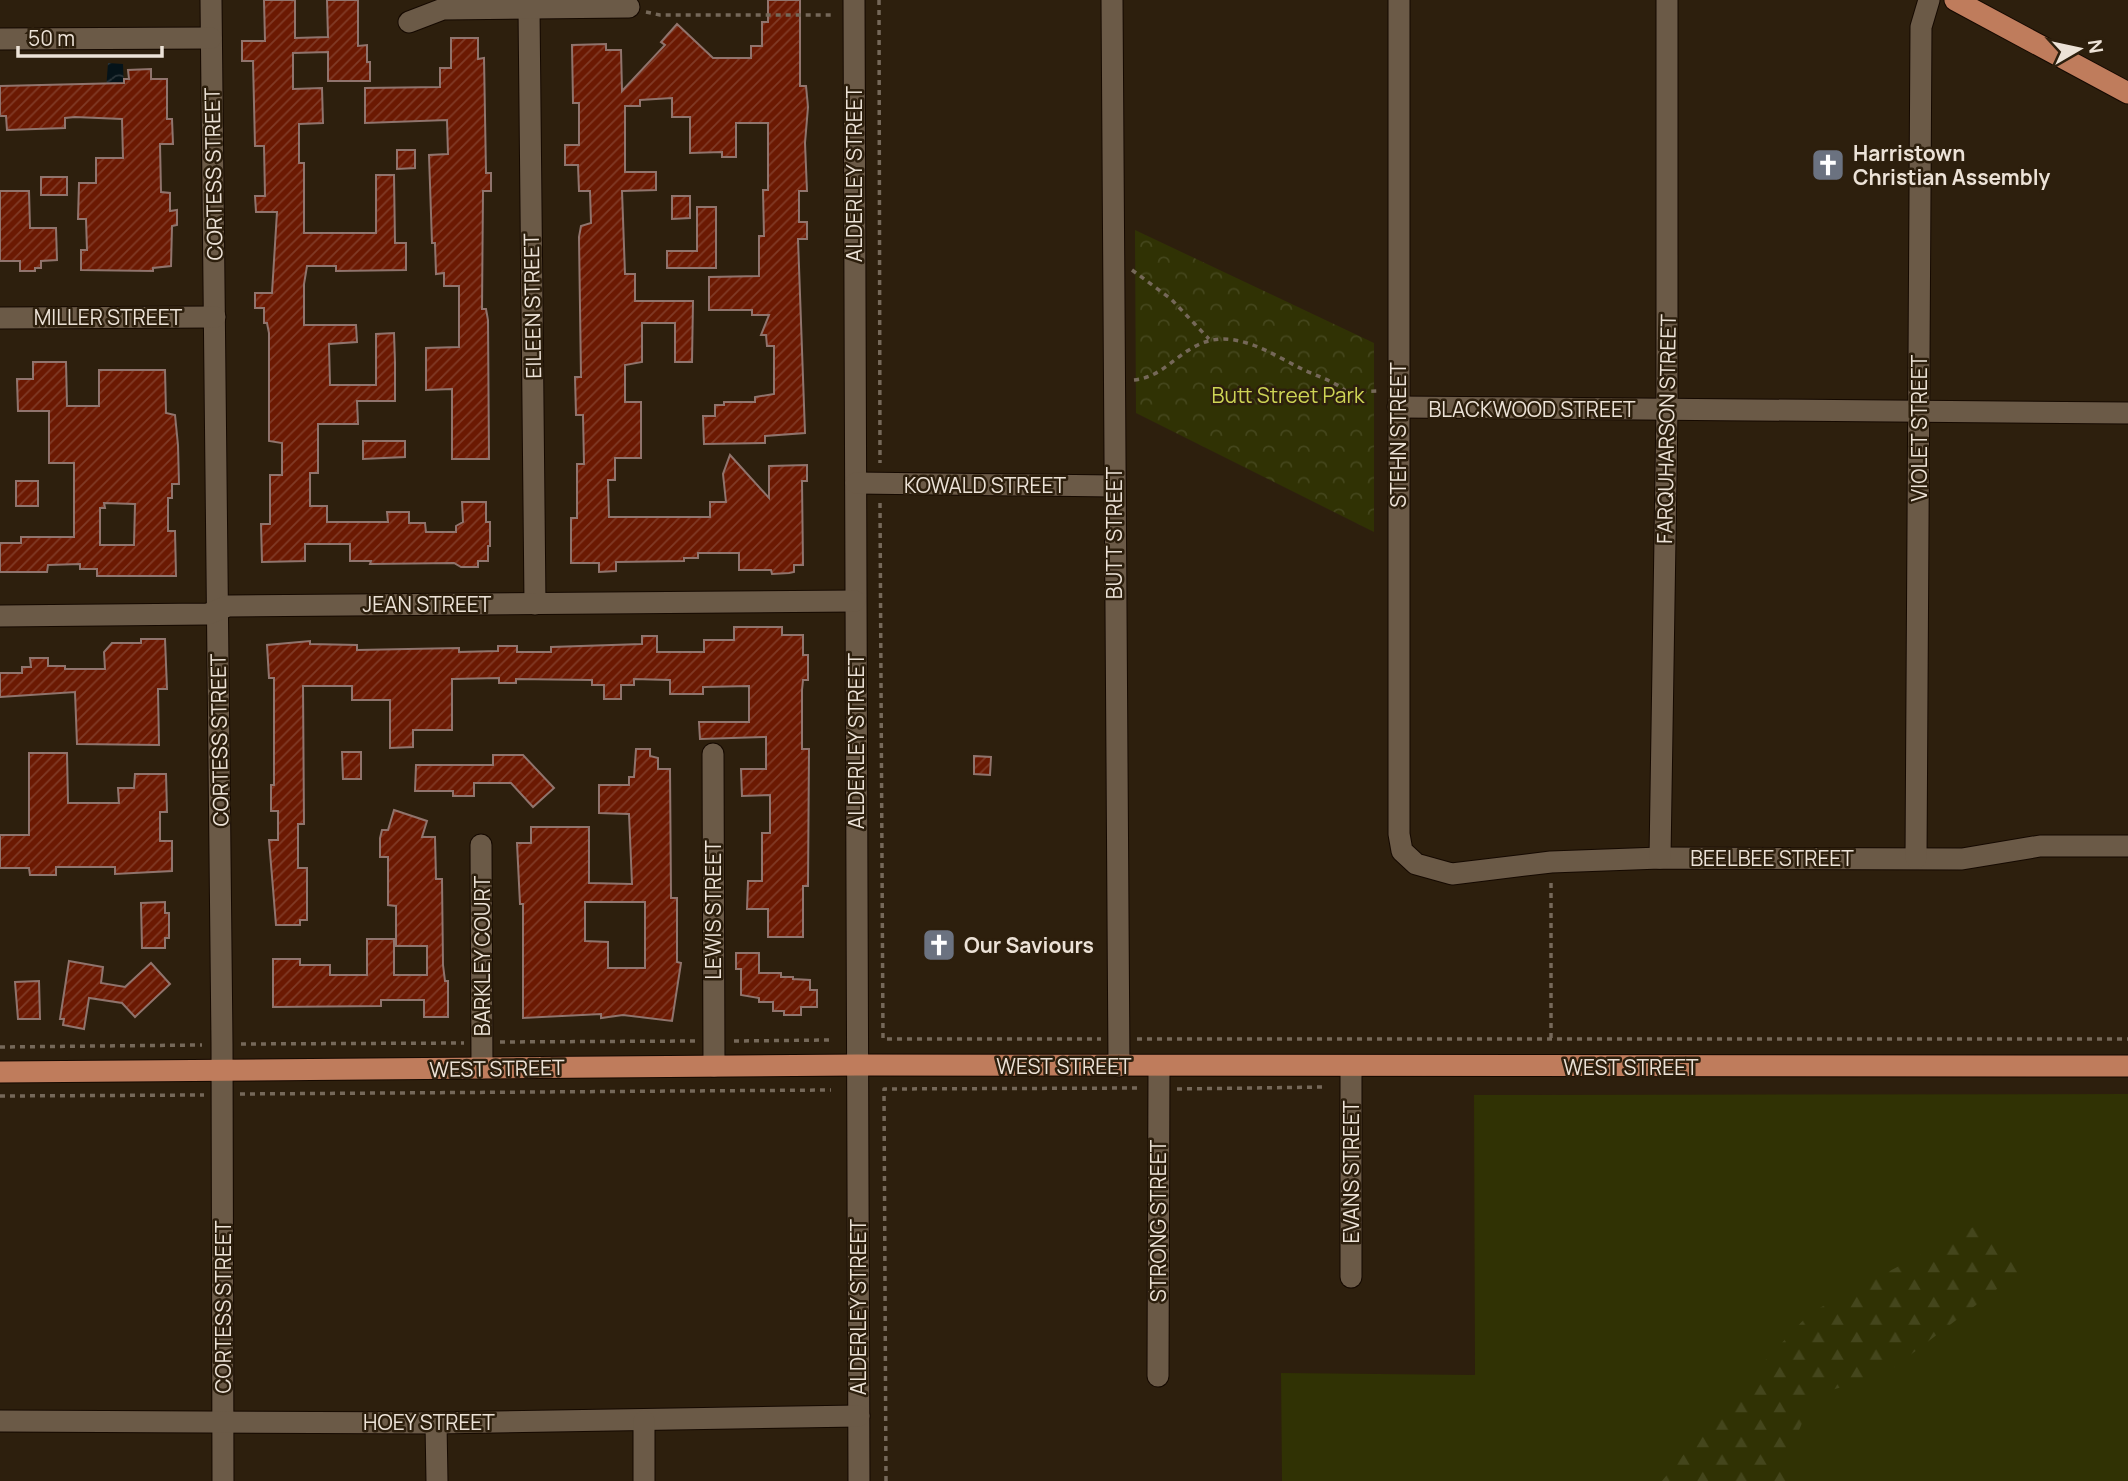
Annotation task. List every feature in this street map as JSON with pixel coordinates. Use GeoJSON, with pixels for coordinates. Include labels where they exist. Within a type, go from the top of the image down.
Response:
{"type":"FeatureCollection","features":[{"type":"Feature","properties":{"kind":"main road"},"geometry":{"type":"LineString","coordinates":[[1955,0],[2128,93]]}},
{"type":"Feature","properties":{"kind":"main road","name":"WEST STREET"},"geometry":{"type":"LineString","coordinates":[[0,1072],[857,1065],[1551,1068],[2128,1066]]}},
{"type":"Feature","properties":{"kind":"street","name":"CORTESS STREET"},"geometry":{"type":"LineString","coordinates":[[211,0],[222,1044],[223,1481]]}},
{"type":"Feature","properties":{"kind":"street","name":"BUTT STREET"},"geometry":{"type":"LineString","coordinates":[[1112,0],[1113,486],[1119,1066]]}},
{"type":"Feature","properties":{"kind":"street","name":"STEHN STREET"},"geometry":{"type":"LineString","coordinates":[[1399,0],[1399,834],[1402,851],[1416,864]]}},
{"type":"Feature","properties":{"kind":"street","name":"FARQUHARSON STREET"},"geometry":{"type":"LineString","coordinates":[[1660,858],[1667,410],[1667,0]]}},
{"type":"Feature","properties":{"kind":"street","name":"VIOLET STREET"},"geometry":{"type":"LineString","coordinates":[[1916,858],[1921,27],[1929,0]]}},
{"type":"Feature","properties":{"kind":"street"},"geometry":{"type":"LineString","coordinates":[[409,22],[443,9],[629,7]]}},
{"type":"Feature","properties":{"kind":"street","name":"ALDERLEY STREET"},"geometry":{"type":"LineString","coordinates":[[854,7],[859,1481]]}},
{"type":"Feature","properties":{"kind":"street","name":"EILEEN STREET"},"geometry":{"type":"LineString","coordinates":[[529,8],[535,604]]}},
{"type":"Feature","properties":{"kind":"street"},"geometry":{"type":"LineString","coordinates":[[0,39],[211,38]]}},
{"type":"Feature","properties":{"kind":"street","name":"MILLER STREET"},"geometry":{"type":"LineString","coordinates":[[0,318],[215,317]]}},
{"type":"Feature","properties":{"kind":"street","name":"BLACKWOOD STREET"},"geometry":{"type":"LineString","coordinates":[[1398,399],[1667,410],[2128,413]]}},
{"type":"Feature","properties":{"kind":"street","name":"KOWALD STREET"},"geometry":{"type":"LineString","coordinates":[[856,483],[1113,486]]}},
{"type":"Feature","properties":{"kind":"street","name":"JEAN STREET"},"geometry":{"type":"LineString","coordinates":[[0,616],[208,614],[228,606],[855,601]]}},
{"type":"Feature","properties":{"kind":"street","name":"LEWIS STREET"},"geometry":{"type":"LineString","coordinates":[[713,754],[714,1066]]}},
{"type":"Feature","properties":{"kind":"street","name":"BARKLEY COURT"},"geometry":{"type":"LineString","coordinates":[[481,845],[482,1068]]}},
{"type":"Feature","properties":{"kind":"street","name":"BEELBEE STREET"},"geometry":{"type":"LineString","coordinates":[[1416,864],[1452,874],[1551,862],[1660,858],[1962,859],[2040,845],[2128,846]]}},
{"type":"Feature","properties":{"kind":"street","name":"STRONG STREET"},"geometry":{"type":"LineString","coordinates":[[1158,1376],[1159,1066]]}},
{"type":"Feature","properties":{"kind":"street","name":"EVANS STREET"},"geometry":{"type":"LineString","coordinates":[[1351,1067],[1351,1277]]}},
{"type":"Feature","properties":{"kind":"street","name":"HOEY STREET"},"geometry":{"type":"LineString","coordinates":[[0,1421],[223,1419],[436,1423],[859,1416]]}},
{"type":"Feature","properties":{"kind":"street"},"geometry":{"type":"LineString","coordinates":[[644,1421],[644,1481]]}},
{"type":"Feature","properties":{"kind":"street"},"geometry":{"type":"LineString","coordinates":[[436,1423],[437,1481]]}},
{"type":"Feature","properties":{"kind":"path"},"geometry":{"type":"LineString","coordinates":[[879,0],[883,1039],[2128,1040]]}},
{"type":"Feature","properties":{"kind":"path"},"geometry":{"type":"LineString","coordinates":[[629,7],[660,15],[854,7]]}},
{"type":"Feature","properties":{"kind":"path"},"geometry":{"type":"LineString","coordinates":[[1113,268],[1137,272],[1171,299],[1210,340]]}},
{"type":"Feature","properties":{"kind":"path"},"geometry":{"type":"LineString","coordinates":[[1114,381],[1146,378],[1170,366],[1192,347],[1210,340],[1251,343],[1268,348],[1303,370],[1338,384],[1347,392],[1398,399]]}},
{"type":"Feature","properties":{"kind":"path"},"geometry":{"type":"LineString","coordinates":[[1551,862],[1551,1068]]}},
{"type":"Feature","properties":{"kind":"path"},"geometry":{"type":"LineString","coordinates":[[0,1047],[830,1040]]}},
{"type":"Feature","properties":{"kind":"path"},"geometry":{"type":"LineString","coordinates":[[886,1481],[884,1089],[1159,1088]]}},
{"type":"Feature","properties":{"kind":"path"},"geometry":{"type":"LineString","coordinates":[[0,1096],[831,1090]]}},
{"type":"Feature","properties":{"kind":"green space","name":"Butt Street Park"},"geometry":{"type":"Polygon","coordinates":[[[1135,230],[1374,343],[1374,532],[1136,413],[1135,230]]]}},
{"type":"Feature","properties":{"kind":"green space"},"geometry":{"type":"Polygon","coordinates":[[[2128,1094],[2128,1481],[1282,1481],[1281,1373],[1475,1375],[1474,1095],[2128,1094]]]}},
{"type":"Feature","properties":{"kind":"green space"},"geometry":{"type":"Polygon","coordinates":[[[1977,1225],[2022,1270],[1884,1375],[1814,1395],[1785,1463],[1792,1481],[1662,1481],[1727,1401],[1810,1313],[1977,1225]]]}},
{"type":"Feature","properties":{"kind":"water"},"geometry":{"type":"Polygon","coordinates":[[[108,63],[123,64],[124,89],[106,90],[108,63]]]}},
{"type":"Feature","properties":{"kind":"building"},"geometry":{"type":"Polygon","coordinates":[[[264,0],[295,0],[295,38],[328,37],[327,0],[358,0],[358,46],[367,45],[367,62],[370,62],[370,81],[328,81],[328,52],[293,53],[293,89],[322,88],[323,123],[299,124],[299,163],[304,163],[304,233],[376,233],[376,175],[394,175],[395,243],[406,243],[406,270],[336,271],[336,266],[307,266],[304,325],[356,325],[357,342],[329,344],[330,385],[376,385],[376,334],[394,333],[395,362],[395,401],[357,401],[358,424],[318,424],[318,473],[310,473],[310,506],[327,506],[327,522],[388,522],[387,512],[409,512],[409,523],[425,523],[426,532],[456,532],[456,526],[463,522],[462,502],[486,502],[486,522],[490,522],[490,546],[488,561],[478,561],[478,567],[461,567],[454,563],[370,564],[371,561],[350,561],[350,544],[305,544],[305,561],[262,562],[261,524],[270,524],[270,475],[282,475],[282,443],[269,441],[269,333],[267,323],[264,323],[264,308],[255,308],[255,293],[272,293],[277,212],[256,212],[255,196],[265,196],[264,146],[255,146],[253,61],[242,61],[242,41],[265,41],[264,0]]]}},
{"type":"Feature","properties":{"kind":"building"},"geometry":{"type":"Polygon","coordinates":[[[768,0],[800,0],[800,86],[806,86],[808,107],[805,143],[807,191],[799,191],[799,222],[807,222],[807,239],[798,239],[805,433],[765,436],[765,443],[704,444],[703,416],[715,416],[715,405],[724,405],[724,402],[755,402],[755,397],[774,394],[774,346],[767,346],[766,335],[761,335],[769,315],[752,315],[752,310],[709,310],[709,277],[759,276],[759,236],[764,236],[763,190],[768,190],[768,123],[736,123],[736,157],[722,157],[722,152],[690,153],[690,117],[672,117],[672,98],[640,100],[640,106],[625,106],[625,172],[656,172],[656,190],[622,191],[625,274],[635,274],[635,301],[693,301],[692,362],[675,362],[675,323],[642,323],[642,362],[625,365],[625,402],[641,402],[641,458],[615,458],[615,480],[608,480],[609,517],[710,517],[710,502],[726,502],[723,474],[730,455],[769,498],[769,466],[807,465],[807,481],[802,481],[803,565],[794,565],[794,572],[789,573],[739,570],[739,553],[698,553],[698,558],[684,558],[684,561],[616,562],[616,571],[599,572],[599,563],[571,563],[571,518],[577,518],[577,464],[584,464],[583,415],[576,415],[575,377],[581,377],[579,237],[581,226],[591,223],[590,191],[579,191],[578,165],[565,165],[565,145],[579,145],[579,103],[573,103],[572,45],[606,44],[606,50],[621,50],[622,91],[665,45],[661,42],[677,24],[713,58],[751,58],[751,46],[762,46],[762,22],[768,22],[768,0]]]}},
{"type":"Feature","properties":{"kind":"building"},"geometry":{"type":"Polygon","coordinates":[[[451,38],[478,38],[478,59],[484,58],[486,173],[491,173],[491,191],[483,191],[482,309],[486,309],[488,320],[489,459],[452,459],[452,389],[426,390],[426,348],[459,347],[459,286],[444,286],[444,273],[436,274],[435,243],[432,243],[429,155],[448,154],[447,120],[365,123],[365,88],[440,87],[440,68],[451,68],[451,38]]]}},
{"type":"Feature","properties":{"kind":"building"},"geometry":{"type":"Polygon","coordinates":[[[151,69],[151,79],[167,79],[167,119],[172,119],[173,144],[160,144],[161,192],[170,193],[170,211],[177,210],[177,225],[172,226],[171,266],[153,268],[153,271],[81,270],[81,250],[87,250],[86,219],[78,219],[79,183],[96,183],[96,158],[123,158],[122,119],[75,117],[65,118],[65,128],[7,130],[6,116],[0,116],[0,86],[124,83],[124,79],[129,79],[128,70],[151,69]]]}},
{"type":"Feature","properties":{"kind":"building"},"geometry":{"type":"Polygon","coordinates":[[[397,150],[415,150],[415,168],[397,169],[397,150]]]}},
{"type":"Feature","properties":{"kind":"building"},"geometry":{"type":"Polygon","coordinates":[[[41,177],[67,177],[67,195],[41,195],[41,177]]]}},
{"type":"Feature","properties":{"kind":"building"},"geometry":{"type":"Polygon","coordinates":[[[0,191],[29,191],[30,228],[56,228],[57,260],[41,261],[41,268],[35,268],[35,271],[20,271],[20,261],[0,261],[0,191]]]}},
{"type":"Feature","properties":{"kind":"building"},"geometry":{"type":"Polygon","coordinates":[[[672,196],[690,196],[690,218],[672,219],[672,196]]]}},
{"type":"Feature","properties":{"kind":"building"},"geometry":{"type":"Polygon","coordinates":[[[697,207],[716,207],[716,268],[667,268],[667,251],[697,251],[697,207]]]}},
{"type":"Feature","properties":{"kind":"building"},"geometry":{"type":"Polygon","coordinates":[[[33,362],[66,362],[67,406],[99,406],[99,370],[165,370],[166,413],[175,415],[178,445],[179,484],[172,484],[172,498],[168,498],[168,531],[175,531],[176,576],[97,576],[97,569],[80,569],[80,564],[48,565],[47,572],[0,572],[0,543],[21,543],[21,537],[74,537],[74,463],[49,463],[49,411],[18,411],[17,379],[33,379],[33,362]],[[104,503],[105,508],[100,508],[100,545],[134,545],[135,504],[104,503]]]}},
{"type":"Feature","properties":{"kind":"building"},"geometry":{"type":"Polygon","coordinates":[[[363,441],[405,441],[405,457],[363,459],[363,441]]]}},
{"type":"Feature","properties":{"kind":"building"},"geometry":{"type":"Polygon","coordinates":[[[16,481],[38,481],[38,506],[16,506],[16,481]]]}},
{"type":"Feature","properties":{"kind":"building"},"geometry":{"type":"Polygon","coordinates":[[[734,627],[782,627],[782,635],[803,635],[803,655],[808,655],[808,680],[803,680],[802,690],[802,749],[809,749],[808,886],[803,886],[803,937],[768,937],[768,909],[747,909],[748,881],[762,881],[762,833],[770,833],[770,795],[742,796],[741,769],[766,769],[766,737],[700,739],[699,722],[749,722],[749,686],[703,687],[703,694],[670,694],[670,680],[634,679],[634,685],[621,685],[621,699],[604,699],[604,685],[592,685],[592,680],[516,679],[516,683],[499,683],[499,678],[452,679],[452,730],[413,730],[413,747],[390,748],[390,700],[352,700],[352,686],[303,686],[304,824],[298,824],[298,868],[307,868],[307,920],[300,920],[300,925],[276,925],[269,840],[278,840],[278,811],[271,811],[271,785],[274,785],[274,678],[269,678],[267,645],[310,641],[310,644],[357,645],[357,650],[459,648],[459,652],[498,651],[498,646],[517,646],[517,652],[551,652],[551,647],[642,644],[642,636],[657,636],[657,652],[704,652],[704,640],[734,640],[734,627]]]}},
{"type":"Feature","properties":{"kind":"building"},"geometry":{"type":"Polygon","coordinates":[[[141,639],[165,639],[167,689],[158,689],[159,745],[77,744],[75,692],[0,697],[0,673],[22,673],[22,667],[31,667],[30,658],[48,658],[48,666],[65,666],[65,669],[105,669],[104,652],[112,643],[141,643],[141,639]]]}},
{"type":"Feature","properties":{"kind":"building"},"geometry":{"type":"Polygon","coordinates":[[[636,749],[650,749],[650,756],[658,758],[658,769],[670,769],[671,898],[677,898],[677,962],[681,963],[672,1021],[623,1015],[601,1018],[601,1014],[523,1018],[523,904],[520,904],[517,843],[531,843],[531,827],[589,827],[589,883],[632,884],[629,814],[599,813],[599,785],[629,785],[629,777],[634,777],[636,749]],[[585,902],[585,941],[608,942],[608,968],[645,968],[645,902],[585,902]]]}},
{"type":"Feature","properties":{"kind":"building"},"geometry":{"type":"Polygon","coordinates":[[[342,752],[361,752],[361,779],[343,779],[342,752]]]}},
{"type":"Feature","properties":{"kind":"building"},"geometry":{"type":"Polygon","coordinates":[[[29,753],[67,753],[68,803],[119,803],[118,788],[134,788],[135,774],[166,774],[167,812],[160,812],[160,841],[172,841],[172,871],[115,874],[115,867],[56,867],[56,875],[30,875],[29,868],[0,868],[0,835],[29,835],[29,753]]]}},
{"type":"Feature","properties":{"kind":"building"},"geometry":{"type":"Polygon","coordinates":[[[493,755],[523,755],[554,788],[533,807],[511,783],[474,783],[474,796],[453,796],[453,791],[415,791],[416,765],[493,765],[493,755]]]}},
{"type":"Feature","properties":{"kind":"building"},"geometry":{"type":"Polygon","coordinates":[[[974,756],[991,757],[990,775],[974,774],[974,756]]]}},
{"type":"Feature","properties":{"kind":"building"},"geometry":{"type":"Polygon","coordinates":[[[394,810],[427,821],[422,837],[435,837],[436,879],[442,879],[443,965],[445,981],[448,981],[448,1017],[424,1017],[424,1000],[381,1000],[381,1006],[273,1007],[273,959],[300,959],[300,965],[330,965],[330,975],[367,975],[367,939],[394,939],[394,975],[427,975],[427,946],[396,946],[396,906],[388,905],[388,857],[380,857],[382,830],[388,830],[394,810]]]}},
{"type":"Feature","properties":{"kind":"building"},"geometry":{"type":"Polygon","coordinates":[[[165,902],[165,913],[169,913],[169,938],[165,938],[165,948],[142,948],[141,903],[165,902]]]}},
{"type":"Feature","properties":{"kind":"building"},"geometry":{"type":"Polygon","coordinates":[[[736,953],[759,953],[759,973],[781,973],[781,977],[810,980],[810,990],[817,990],[817,1007],[801,1007],[801,1015],[784,1015],[784,1011],[773,1011],[773,1002],[759,1002],[759,998],[741,995],[741,969],[736,969],[736,953]]]}},
{"type":"Feature","properties":{"kind":"building"},"geometry":{"type":"Polygon","coordinates":[[[69,961],[103,967],[101,983],[125,987],[151,963],[170,984],[135,1017],[122,1003],[89,998],[84,1029],[63,1025],[64,1019],[60,1019],[69,961]]]}},
{"type":"Feature","properties":{"kind":"building"},"geometry":{"type":"Polygon","coordinates":[[[39,981],[40,1019],[18,1019],[15,982],[39,981]]]}},
{"type":"Feature","properties":{"kind":"place","name":"Harristown Christian Assembly"},"geometry":{"type":"Point","coordinates":[1828,165]}},
{"type":"Feature","properties":{"kind":"place","name":"Our Saviours"},"geometry":{"type":"Point","coordinates":[939,945]}}]}
